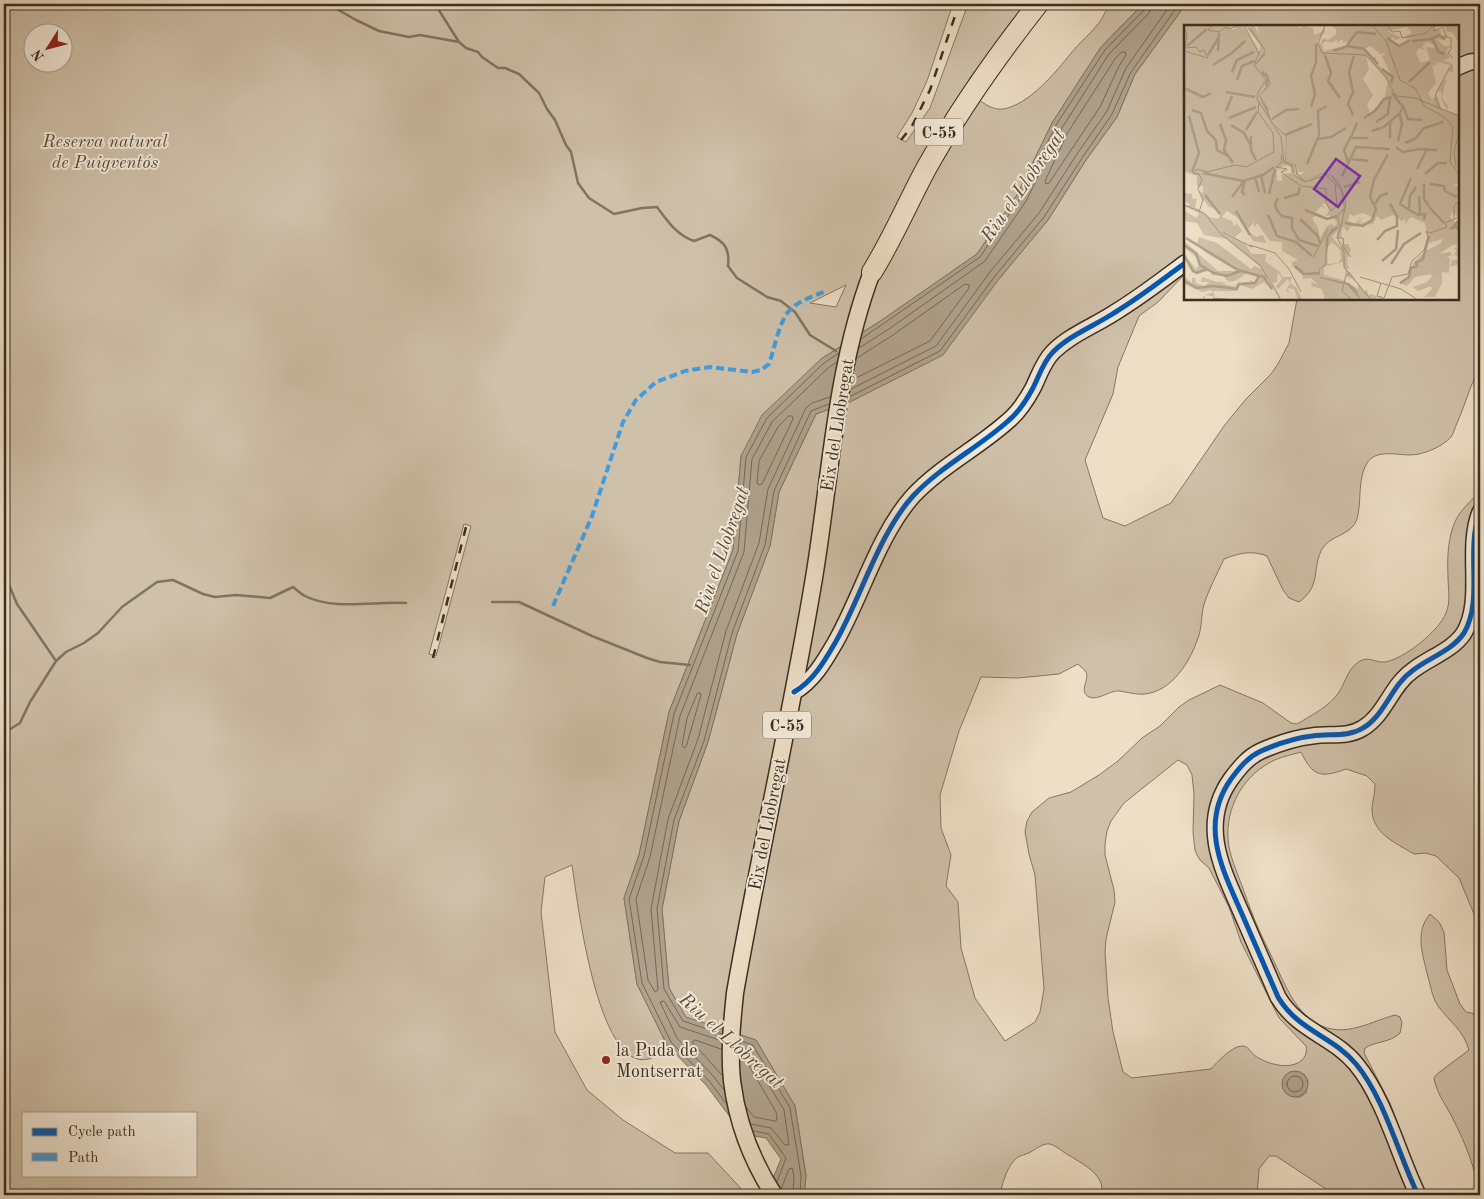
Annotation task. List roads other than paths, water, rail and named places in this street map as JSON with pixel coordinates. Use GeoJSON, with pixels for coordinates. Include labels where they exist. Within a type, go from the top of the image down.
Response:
{"type":"FeatureCollection","features":[{"type":"Feature","properties":{"kind":"highway","name":"Eix del Llobregat"},"geometry":{"type":"LineString","coordinates":[[870,278],[878,250],[931,145],[985,60],[1028,4]]}},
{"type":"Feature","properties":{"kind":"highway","name":"Eix del Llobregat"},"geometry":{"type":"LineString","coordinates":[[870,278],[928,166],[963,107],[980,81],[1038,4]]}},
{"type":"Feature","properties":{"kind":"main road","name":"Eix del Llobregat"},"geometry":{"type":"LineString","coordinates":[[770,1189],[746,1137],[737,1108],[732,1080],[731,1036],[735,993],[794,692],[820,540],[837,408],[846,361],[870,278]]}},
{"type":"Feature","properties":{"kind":"street"},"geometry":{"type":"LineString","coordinates":[[1459,67],[1480,60]]}},
{"type":"Feature","properties":{"kind":"street"},"geometry":{"type":"LineString","coordinates":[[794,692],[813,677],[827,658],[848,620],[897,518],[913,496],[958,458],[978,445],[1017,413],[1027,399],[1048,359],[1057,348],[1116,312],[1184,264]]}},
{"type":"Feature","properties":{"kind":"street"},"geometry":{"type":"LineString","coordinates":[[1418,1195],[1376,1096],[1362,1072],[1342,1051],[1296,1020],[1278,997],[1223,870],[1217,849],[1215,821],[1218,803],[1226,787],[1237,771],[1250,758],[1268,748],[1303,737],[1348,734],[1361,730],[1373,720],[1394,689],[1406,676],[1460,637],[1468,626],[1473,607],[1474,534],[1480,512]]}},
{"type":"Feature","properties":{"kind":"water","name":"Riu el Llobregat"},"geometry":{"type":"Polygon","coordinates":[[[1143,4],[1186,4],[1135,74],[1117,117],[1086,160],[1048,220],[999,279],[943,355],[850,402],[816,414],[779,492],[770,546],[737,634],[708,742],[679,821],[662,909],[669,988],[686,1017],[756,1040],[795,1106],[806,1176],[804,1195],[766,1195],[781,1159],[766,1138],[743,1134],[706,1085],[667,1045],[637,984],[624,898],[639,855],[669,712],[733,550],[741,456],[762,415],[821,359],[882,320],[977,254],[1017,195],[1052,123],[1101,47],[1143,4]]]}},
{"type":"Feature","properties":{"kind":"water"},"geometry":{"type":"Polygon","coordinates":[[[1295,1071],[1304,1075],[1308,1084],[1304,1093],[1295,1097],[1286,1093],[1282,1084],[1286,1075],[1295,1071]]]}},
{"type":"Feature","properties":{"kind":"waterway"},"geometry":{"type":"LineString","coordinates":[[328,4],[379,31],[409,37],[420,35],[459,42],[466,48],[478,52],[498,68],[505,68],[519,74],[539,93],[555,120],[571,152],[578,183],[589,198],[614,214],[657,207],[673,227],[688,238],[694,241],[710,235],[715,238],[723,243],[728,255],[728,266],[737,278],[767,297],[781,301],[795,312],[810,335],[836,351]]}},
{"type":"Feature","properties":{"kind":"waterway"},"geometry":{"type":"LineString","coordinates":[[435,4],[459,42]]}},
{"type":"Feature","properties":{"kind":"waterway"},"geometry":{"type":"LineString","coordinates":[[4,573],[17,604],[56,661]]}},
{"type":"Feature","properties":{"kind":"waterway"},"geometry":{"type":"LineString","coordinates":[[4,733],[20,723],[30,702],[56,661],[66,652],[98,633],[122,607],[157,582],[173,580],[203,594],[215,597],[236,595],[270,598],[293,587],[305,596],[329,603],[406,603]]}},
{"type":"Feature","properties":{"kind":"waterway"},"geometry":{"type":"LineString","coordinates":[[492,602],[519,602],[592,636],[647,658],[660,662],[690,665]]}},
{"type":"Feature","properties":{"kind":"railway"},"geometry":{"type":"LineString","coordinates":[[901,140],[912,126],[930,90],[959,4]]}},
{"type":"Feature","properties":{"kind":"railway"},"geometry":{"type":"LineString","coordinates":[[433,658],[467,523]]}},
{"type":"Feature","properties":{"kind":"place","name":"la Puda de Montserrat"},"geometry":{"type":"Point","coordinates":[606,1060]}},
{"type":"Feature","properties":{"kind":"park label","name":"Reserva natural de Puigventós"},"geometry":{"type":"Point","coordinates":[105,151]}}]}
